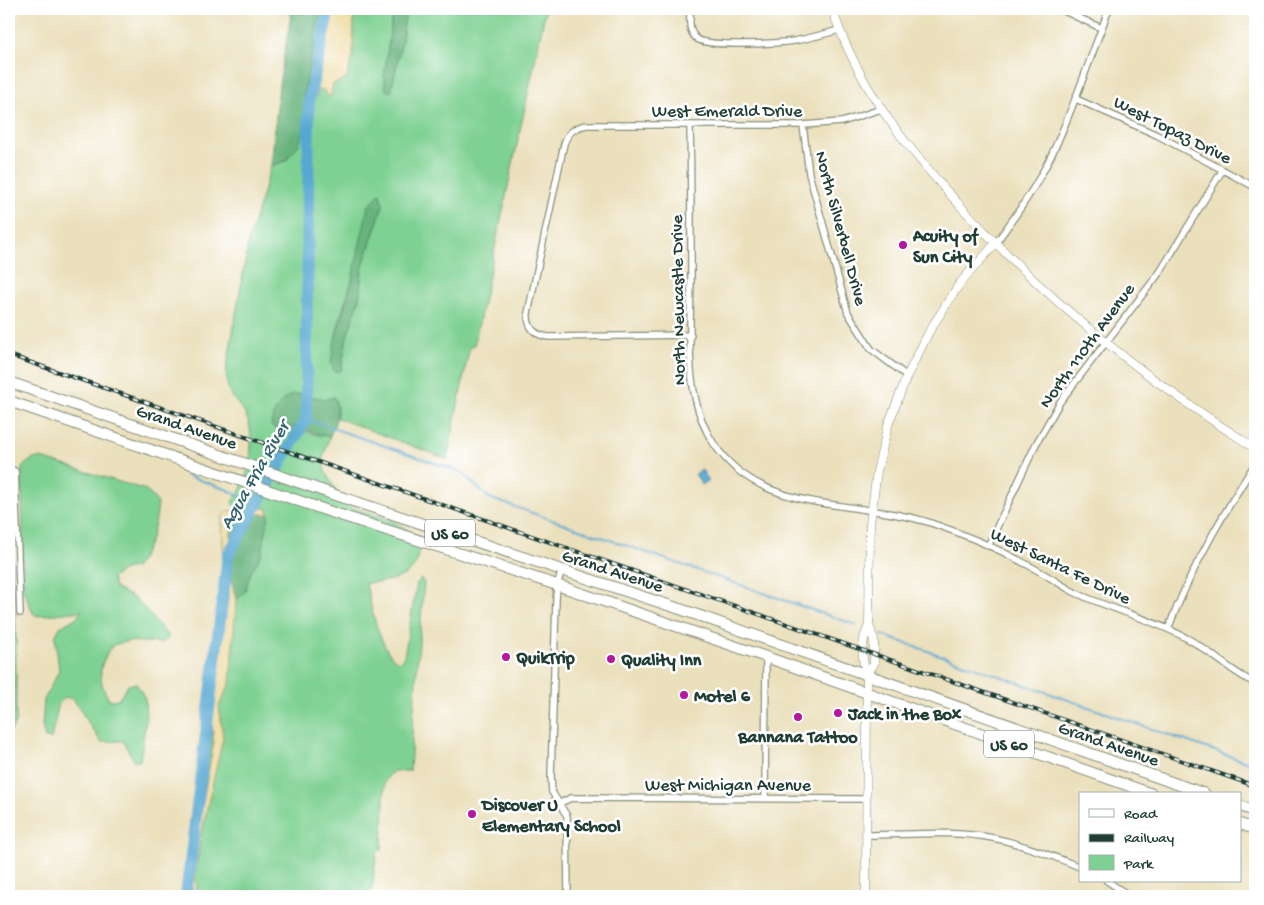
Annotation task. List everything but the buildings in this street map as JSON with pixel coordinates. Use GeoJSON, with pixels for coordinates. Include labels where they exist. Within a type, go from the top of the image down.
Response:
{"type":"FeatureCollection","features":[{"type":"Feature","properties":{"kind":"highway","name":"Grand Avenue"},"geometry":{"type":"LineString","coordinates":[[9,382],[338,496],[867,674],[1200,792]]}},
{"type":"Feature","properties":{"kind":"highway","name":"Grand Avenue"},"geometry":{"type":"LineString","coordinates":[[9,400],[334,513],[557,585],[766,656],[1146,792]]}},
{"type":"Feature","properties":{"kind":"highway"},"geometry":{"type":"LineString","coordinates":[[1242,807],[1255,811]]}},
{"type":"Feature","properties":{"kind":"highway"},"geometry":{"type":"LineString","coordinates":[[1242,825],[1255,829]]}},
{"type":"Feature","properties":{"kind":"street"},"geometry":{"type":"LineString","coordinates":[[690,9],[691,31],[696,39],[710,43],[792,41],[839,30]]}},
{"type":"Feature","properties":{"kind":"street"},"geometry":{"type":"LineString","coordinates":[[832,9],[839,30],[880,109],[907,147],[996,244],[1046,292],[1106,342],[1176,396],[1255,448]]}},
{"type":"Feature","properties":{"kind":"street"},"geometry":{"type":"LineString","coordinates":[[1060,9],[1102,28]]}},
{"type":"Feature","properties":{"kind":"street"},"geometry":{"type":"LineString","coordinates":[[867,674],[874,664],[874,641],[868,625],[871,509],[884,440],[906,376],[930,330],[960,283],[996,244],[1043,172],[1076,99],[1109,9]]}},
{"type":"Feature","properties":{"kind":"street","name":"West Topaz Drive"},"geometry":{"type":"LineString","coordinates":[[1076,99],[1157,135],[1255,187]]}},
{"type":"Feature","properties":{"kind":"street","name":"West Emerald Drive"},"geometry":{"type":"LineString","coordinates":[[691,335],[548,337],[540,335],[532,329],[528,322],[528,313],[564,144],[572,130],[587,125],[803,125],[842,122],[880,109]]}},
{"type":"Feature","properties":{"kind":"street","name":"North Silverbell Drive"},"geometry":{"type":"LineString","coordinates":[[803,125],[809,174],[848,313],[871,349],[906,376]]}},
{"type":"Feature","properties":{"kind":"street","name":"North Newcastle Drive"},"geometry":{"type":"LineString","coordinates":[[690,126],[692,386],[699,411],[712,439],[732,464],[752,480],[787,496],[831,505],[871,509]]}},
{"type":"Feature","properties":{"kind":"street","name":"North 110th Avenue"},"geometry":{"type":"LineString","coordinates":[[988,546],[1036,444],[1057,407],[1160,272],[1222,170]]}},
{"type":"Feature","properties":{"kind":"street"},"geometry":{"type":"LineString","coordinates":[[1168,628],[1187,581],[1204,548],[1255,464]]}},
{"type":"Feature","properties":{"kind":"street"},"geometry":{"type":"LineString","coordinates":[[12,471],[20,613]]}},
{"type":"Feature","properties":{"kind":"street","name":"West Santa Fe Drive"},"geometry":{"type":"LineString","coordinates":[[871,509],[927,522],[988,546],[1028,565],[1074,591],[1168,628],[1191,640],[1234,672],[1255,683]]}},
{"type":"Feature","properties":{"kind":"street"},"geometry":{"type":"LineString","coordinates":[[562,570],[557,585],[550,778],[552,792],[567,816],[568,896]]}},
{"type":"Feature","properties":{"kind":"street"},"geometry":{"type":"LineString","coordinates":[[866,896],[867,674],[862,662],[862,638],[868,625]]}},
{"type":"Feature","properties":{"kind":"street"},"geometry":{"type":"LineString","coordinates":[[765,799],[766,656]]}},
{"type":"Feature","properties":{"kind":"street","name":"West Michigan Avenue"},"geometry":{"type":"LineString","coordinates":[[560,803],[571,798],[867,799]]}},
{"type":"Feature","properties":{"kind":"street"},"geometry":{"type":"LineString","coordinates":[[866,835],[956,835],[992,838],[1023,845],[1079,867]]}},
{"type":"Feature","properties":{"kind":"street"},"geometry":{"type":"LineString","coordinates":[[1109,882],[1130,896]]}},
{"type":"Feature","properties":{"kind":"green space"},"geometry":{"type":"Polygon","coordinates":[[[292,9],[321,9],[304,90],[304,130],[298,146],[285,161],[271,166],[279,85],[292,9]]]}},
{"type":"Feature","properties":{"kind":"green space"},"geometry":{"type":"Polygon","coordinates":[[[321,9],[333,9],[322,19],[308,94],[317,96],[318,91],[323,89],[330,97],[333,84],[346,79],[353,56],[354,9],[393,9],[384,78],[391,91],[402,40],[406,9],[546,9],[474,346],[470,346],[447,459],[337,418],[337,406],[334,397],[326,399],[297,394],[277,429],[285,428],[330,436],[323,458],[325,471],[344,504],[395,522],[420,538],[419,552],[415,565],[411,570],[393,580],[366,583],[381,638],[386,648],[398,662],[404,656],[417,583],[421,579],[424,582],[410,771],[393,771],[385,781],[382,850],[377,851],[371,896],[198,896],[195,876],[201,834],[223,738],[219,706],[230,683],[236,601],[245,591],[251,572],[262,553],[269,514],[267,508],[236,510],[232,502],[238,495],[247,473],[250,461],[251,436],[246,416],[232,397],[228,388],[226,371],[249,239],[271,166],[286,161],[304,130],[304,90],[321,9]],[[383,205],[349,289],[341,314],[335,337],[334,371],[341,371],[347,336],[359,301],[362,269],[383,205]]]}},
{"type":"Feature","properties":{"kind":"green space"},"geometry":{"type":"Polygon","coordinates":[[[393,9],[406,9],[402,40],[391,92],[386,90],[384,78],[393,9]]]}},
{"type":"Feature","properties":{"kind":"green space"},"geometry":{"type":"Polygon","coordinates":[[[380,193],[383,205],[362,269],[359,301],[347,336],[341,371],[334,371],[331,364],[334,344],[352,280],[368,207],[380,193]]]}},
{"type":"Feature","properties":{"kind":"green space"},"geometry":{"type":"Polygon","coordinates":[[[297,394],[326,399],[334,397],[337,417],[330,436],[320,435],[296,427],[279,429],[271,426],[274,415],[282,401],[291,395],[297,394]]]}},
{"type":"Feature","properties":{"kind":"green space"},"geometry":{"type":"Polygon","coordinates":[[[41,458],[146,490],[158,503],[152,536],[141,559],[136,567],[122,571],[112,578],[115,588],[136,599],[169,637],[162,643],[129,641],[113,645],[104,659],[101,672],[102,685],[109,700],[119,699],[128,685],[136,683],[145,698],[146,719],[140,761],[134,761],[123,741],[101,742],[73,699],[66,697],[59,703],[51,739],[45,738],[42,726],[44,700],[59,670],[55,637],[60,627],[74,619],[82,611],[37,616],[33,613],[23,589],[22,467],[32,459],[41,458]]]}},
{"type":"Feature","properties":{"kind":"green space"},"geometry":{"type":"Polygon","coordinates":[[[9,481],[16,629],[16,721],[9,735],[9,481]]]}},
{"type":"Feature","properties":{"kind":"green space"},"geometry":{"type":"Polygon","coordinates":[[[250,514],[269,514],[262,553],[251,572],[245,591],[236,601],[230,571],[231,539],[236,520],[250,514]]]}},
{"type":"Feature","properties":{"kind":"green space"},"geometry":{"type":"Polygon","coordinates":[[[224,576],[225,596],[220,632],[217,683],[211,709],[214,743],[199,827],[197,807],[205,754],[213,638],[224,576]]]}},
{"type":"Feature","properties":{"kind":"sand"},"geometry":{"type":"Polygon","coordinates":[[[333,9],[354,9],[353,56],[346,79],[333,84],[330,98],[323,89],[318,91],[317,96],[307,94],[322,19],[333,9]]]}},
{"type":"Feature","properties":{"kind":"sand"},"geometry":{"type":"Polygon","coordinates":[[[267,508],[269,514],[250,514],[236,520],[231,531],[229,570],[236,601],[230,683],[219,706],[223,738],[201,834],[195,876],[198,896],[189,896],[188,879],[214,743],[211,709],[217,683],[220,632],[225,596],[222,517],[228,511],[267,508]]]}},
{"type":"Feature","properties":{"kind":"water"},"geometry":{"type":"Polygon","coordinates":[[[702,470],[709,481],[702,485],[695,474],[702,470]]]}},
{"type":"Feature","properties":{"kind":"waterway","name":"Agua Fria River"},"geometry":{"type":"LineString","coordinates":[[186,896],[228,555],[306,419],[309,100],[329,9]]}},
{"type":"Feature","properties":{"kind":"waterway"},"geometry":{"type":"LineString","coordinates":[[306,419],[461,472],[489,498],[856,625]]}},
{"type":"Feature","properties":{"kind":"waterway"},"geometry":{"type":"LineString","coordinates":[[186,475],[228,490],[257,505]]}},
{"type":"Feature","properties":{"kind":"waterway"},"geometry":{"type":"LineString","coordinates":[[882,635],[1255,765]]}},
{"type":"Feature","properties":{"kind":"railway"},"geometry":{"type":"LineString","coordinates":[[9,355],[1255,786]]}},
{"type":"Feature","properties":{"kind":"place","name":"Acuity of Sun City"},"geometry":{"type":"Point","coordinates":[903,245]}},
{"type":"Feature","properties":{"kind":"place","name":"QuikTrip"},"geometry":{"type":"Point","coordinates":[506,657]}},
{"type":"Feature","properties":{"kind":"place","name":"Quality Inn"},"geometry":{"type":"Point","coordinates":[611,659]}},
{"type":"Feature","properties":{"kind":"place","name":"Motel 6"},"geometry":{"type":"Point","coordinates":[684,695]}},
{"type":"Feature","properties":{"kind":"place","name":"Jack in the Box"},"geometry":{"type":"Point","coordinates":[838,713]}},
{"type":"Feature","properties":{"kind":"place","name":"Bannana Tattoo"},"geometry":{"type":"Point","coordinates":[798,717]}},
{"type":"Feature","properties":{"kind":"place","name":"Discover U Elementary School"},"geometry":{"type":"Point","coordinates":[472,814]}}]}
